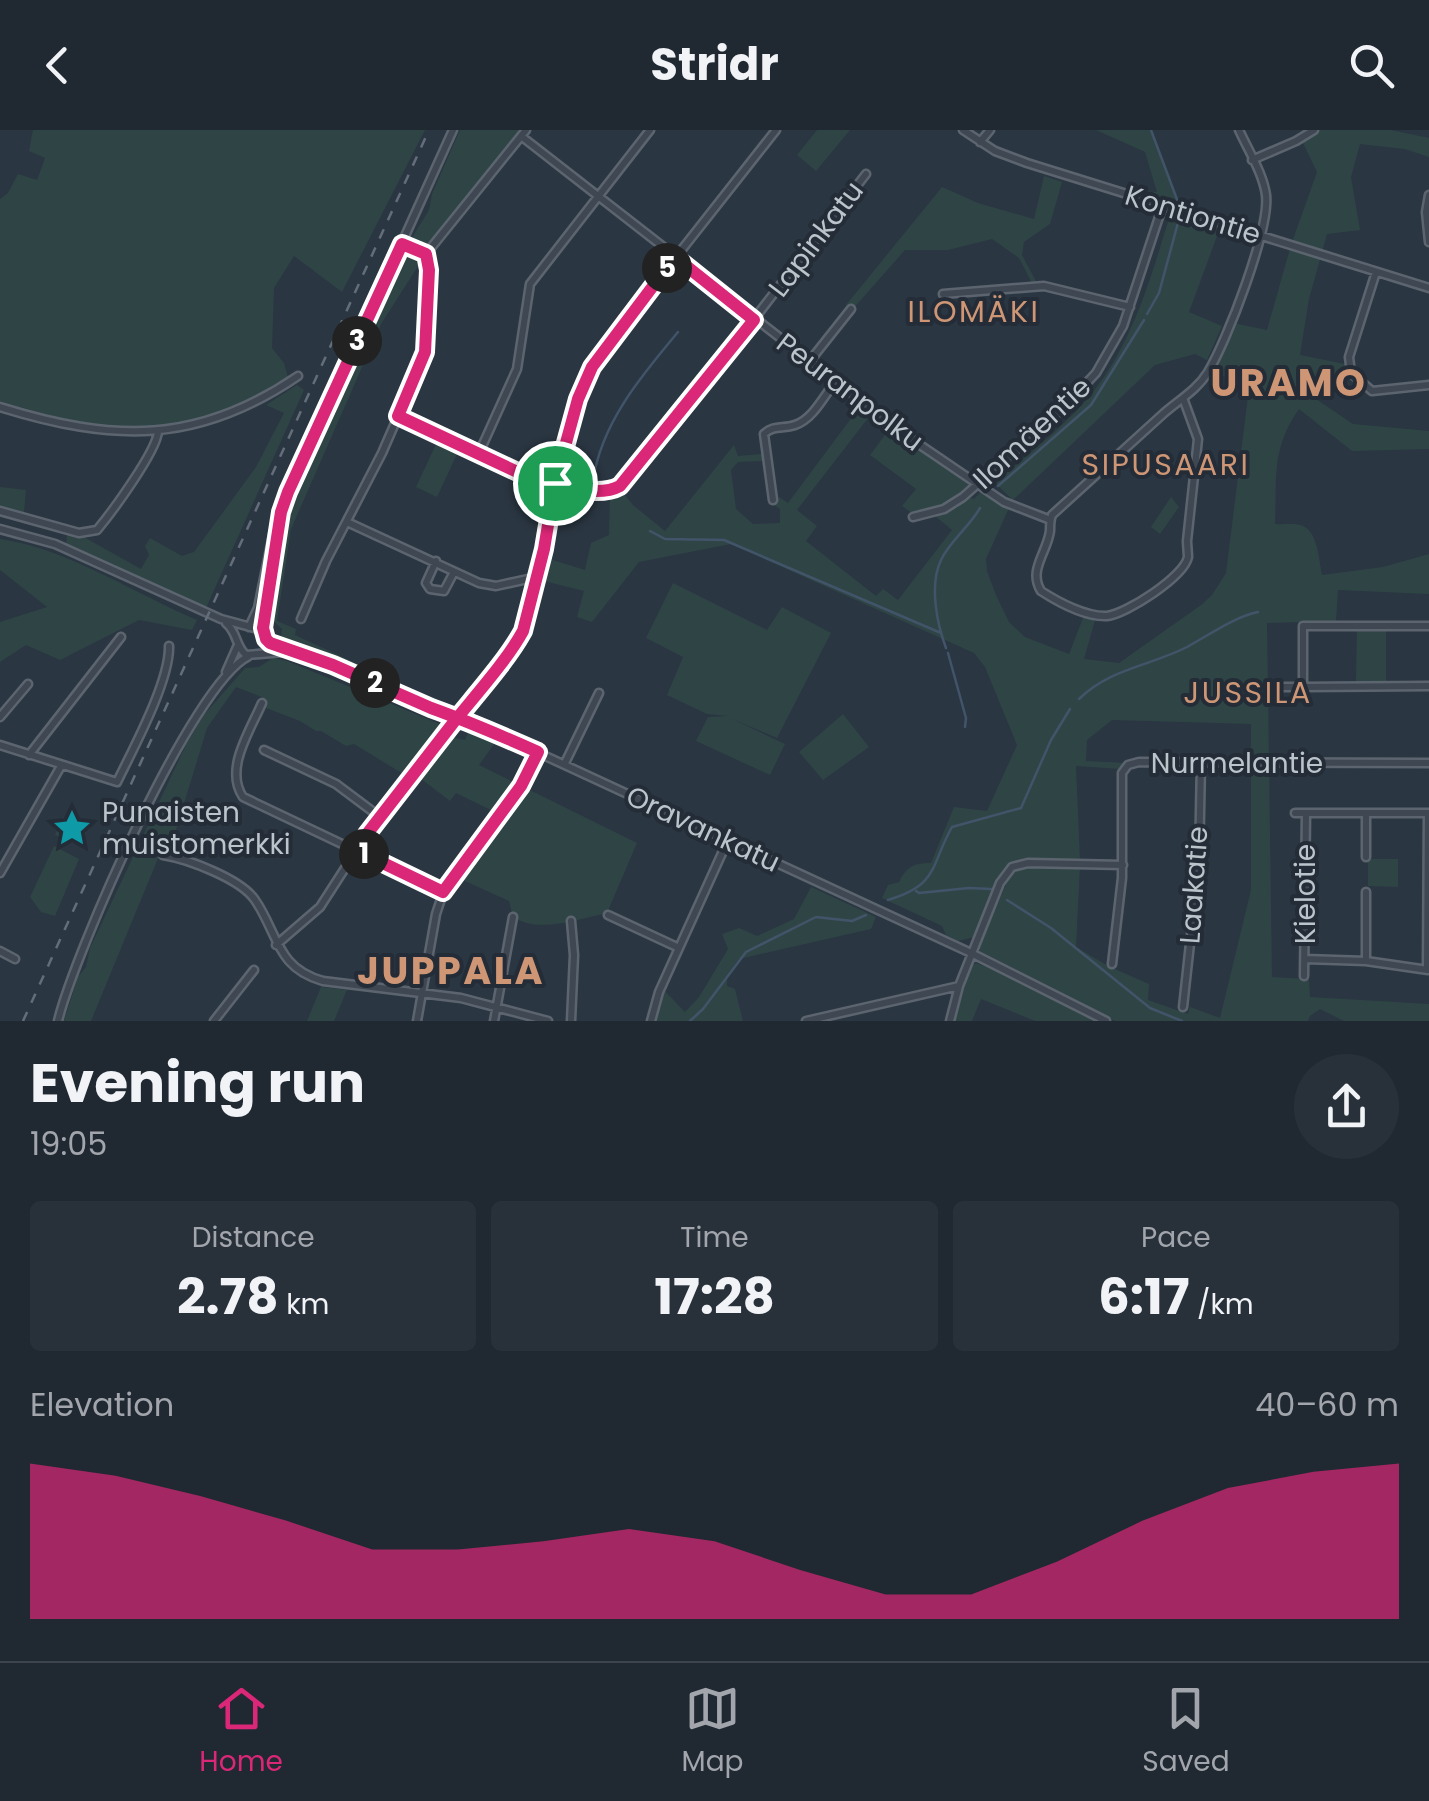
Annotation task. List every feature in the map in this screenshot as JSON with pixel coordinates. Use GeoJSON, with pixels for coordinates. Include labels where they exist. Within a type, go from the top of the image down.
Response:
{"type":"FeatureCollection","features":[{"type":"Feature","properties":{"kind":"street"},"geometry":{"type":"LineString","coordinates":[[224,678],[238,642],[256,615],[269,550],[305,454],[453,130]]}},
{"type":"Feature","properties":{"kind":"street"},"geometry":{"type":"LineString","coordinates":[[478,454],[517,369],[529,285],[650,130]]}},
{"type":"Feature","properties":{"kind":"street"},"geometry":{"type":"LineString","coordinates":[[276,945],[320,907],[380,817],[517,642],[527,622],[555,483],[578,399],[592,367],[776,130]]}},
{"type":"Feature","properties":{"kind":"street","name":"Kontiontie"},"geometry":{"type":"LineString","coordinates":[[963,130],[1027,163],[1429,288]]}},
{"type":"Feature","properties":{"kind":"street"},"geometry":{"type":"LineString","coordinates":[[980,142],[990,130]]}},
{"type":"Feature","properties":{"kind":"street"},"geometry":{"type":"LineString","coordinates":[[1183,398],[1198,449],[1187,541],[1189,554],[1174,577],[1109,616],[1090,614],[1041,591],[1035,582],[1050,533],[1048,519],[1183,398],[1199,384],[1212,364],[1260,236],[1266,194],[1239,130]]}},
{"type":"Feature","properties":{"kind":"street"},"geometry":{"type":"LineString","coordinates":[[1252,160],[1314,130]]}},
{"type":"Feature","properties":{"kind":"street"},"geometry":{"type":"LineString","coordinates":[[301,619],[425,352],[429,270],[426,254],[523,133]]}},
{"type":"Feature","properties":{"kind":"street","name":"Peuranpolku"},"geometry":{"type":"LineString","coordinates":[[523,133],[597,196],[836,382],[977,485],[1017,508],[1048,519]]}},
{"type":"Feature","properties":{"kind":"street","name":"Lapinkatu"},"geometry":{"type":"LineString","coordinates":[[555,483],[593,492],[608,492],[620,486],[866,174]]}},
{"type":"Feature","properties":{"kind":"street"},"geometry":{"type":"LineString","coordinates":[[1429,196],[1429,242]]}},
{"type":"Feature","properties":{"kind":"street","name":"Ilomäentie"},"geometry":{"type":"LineString","coordinates":[[913,518],[944,509],[977,485],[1062,410],[1096,373],[1130,307],[1163,205]]}},
{"type":"Feature","properties":{"kind":"street"},"geometry":{"type":"LineString","coordinates":[[402,244],[426,254]]}},
{"type":"Feature","properties":{"kind":"street"},"geometry":{"type":"LineString","coordinates":[[1376,272],[1349,357],[1351,373],[1372,391],[1429,385]]}},
{"type":"Feature","properties":{"kind":"street"},"geometry":{"type":"LineString","coordinates":[[943,294],[1044,286],[1130,307]]}},
{"type":"Feature","properties":{"kind":"street"},"geometry":{"type":"LineString","coordinates":[[809,362],[851,309]]}},
{"type":"Feature","properties":{"kind":"street"},"geometry":{"type":"LineString","coordinates":[[0,407],[84,430],[158,432],[243,408],[298,376]]}},
{"type":"Feature","properties":{"kind":"street"},"geometry":{"type":"LineString","coordinates":[[773,500],[764,434],[769,428],[804,420],[836,382]]}},
{"type":"Feature","properties":{"kind":"street"},"geometry":{"type":"LineString","coordinates":[[398,416],[526,476],[555,483]]}},
{"type":"Feature","properties":{"kind":"street"},"geometry":{"type":"LineString","coordinates":[[0,511],[80,533],[97,530],[148,459],[158,432]]}},
{"type":"Feature","properties":{"kind":"street"},"geometry":{"type":"LineString","coordinates":[[58,1021],[78,959],[170,760],[190,724],[224,678],[249,656],[261,652],[264,609],[281,512]]}},
{"type":"Feature","properties":{"kind":"street"},"geometry":{"type":"LineString","coordinates":[[347,522],[488,586],[536,576]]}},
{"type":"Feature","properties":{"kind":"street"},"geometry":{"type":"LineString","coordinates":[[0,530],[54,544],[222,620],[258,629],[265,637]]}},
{"type":"Feature","properties":{"kind":"street"},"geometry":{"type":"LineString","coordinates":[[436,561],[426,583],[430,589],[444,590],[454,572]]}},
{"type":"Feature","properties":{"kind":"street"},"geometry":{"type":"LineString","coordinates":[[222,620],[249,656]]}},
{"type":"Feature","properties":{"kind":"street"},"geometry":{"type":"LineString","coordinates":[[1303,687],[1304,626],[1429,626]]}},
{"type":"Feature","properties":{"kind":"street","name":"Oravankatu"},"geometry":{"type":"LineString","coordinates":[[265,637],[538,752],[971,953],[1106,1021]]}},
{"type":"Feature","properties":{"kind":"street"},"geometry":{"type":"LineString","coordinates":[[29,756],[121,638]]}},
{"type":"Feature","properties":{"kind":"street"},"geometry":{"type":"LineString","coordinates":[[0,744],[117,782],[163,680],[169,660],[168,646]]}},
{"type":"Feature","properties":{"kind":"street","name":"Oravankatu"},"geometry":{"type":"LineString","coordinates":[[261,652],[294,652]]}},
{"type":"Feature","properties":{"kind":"street"},"geometry":{"type":"LineString","coordinates":[[0,716],[28,684]]}},
{"type":"Feature","properties":{"kind":"street"},"geometry":{"type":"LineString","coordinates":[[1283,687],[1429,686]]}},
{"type":"Feature","properties":{"kind":"street"},"geometry":{"type":"LineString","coordinates":[[564,764],[599,692]]}},
{"type":"Feature","properties":{"kind":"street"},"geometry":{"type":"LineString","coordinates":[[262,703],[237,764],[234,778],[239,792],[254,804],[443,892]]}},
{"type":"Feature","properties":{"kind":"street"},"geometry":{"type":"LineString","coordinates":[[264,750],[336,784],[380,817]]}},
{"type":"Feature","properties":{"kind":"street"},"geometry":{"type":"LineString","coordinates":[[416,1021],[443,892],[521,786],[538,752]]}},
{"type":"Feature","properties":{"kind":"street","name":"Laakatie"},"geometry":{"type":"LineString","coordinates":[[1183,1007],[1200,862],[1200,762]]}},
{"type":"Feature","properties":{"kind":"street","name":"Nurmelantie"},"geometry":{"type":"LineString","coordinates":[[1112,964],[1123,865],[1124,769],[1132,763],[1429,763]]}},
{"type":"Feature","properties":{"kind":"street"},"geometry":{"type":"LineString","coordinates":[[0,873],[61,766]]}},
{"type":"Feature","properties":{"kind":"street"},"geometry":{"type":"LineString","coordinates":[[1295,813],[1428,814],[1428,970],[1366,961],[1305,960]]}},
{"type":"Feature","properties":{"kind":"street","name":"Kielotie"},"geometry":{"type":"LineString","coordinates":[[1304,976],[1306,813]]}},
{"type":"Feature","properties":{"kind":"street"},"geometry":{"type":"LineString","coordinates":[[1366,814],[1366,856]]}},
{"type":"Feature","properties":{"kind":"street"},"geometry":{"type":"LineString","coordinates":[[650,1021],[659,992],[728,840]]}},
{"type":"Feature","properties":{"kind":"street"},"geometry":{"type":"LineString","coordinates":[[164,855],[235,882],[247,891],[276,945],[291,964],[314,979],[496,1005],[548,1021]]}},
{"type":"Feature","properties":{"kind":"street"},"geometry":{"type":"LineString","coordinates":[[950,1021],[971,953],[1000,883],[1012,867],[1028,863],[1123,865]]}},
{"type":"Feature","properties":{"kind":"street"},"geometry":{"type":"LineString","coordinates":[[1366,892],[1366,961]]}},
{"type":"Feature","properties":{"kind":"street"},"geometry":{"type":"LineString","coordinates":[[608,914],[679,948]]}},
{"type":"Feature","properties":{"kind":"street"},"geometry":{"type":"LineString","coordinates":[[494,1021],[512,917]]}},
{"type":"Feature","properties":{"kind":"street"},"geometry":{"type":"LineString","coordinates":[[570,1021],[574,955],[571,921]]}},
{"type":"Feature","properties":{"kind":"street"},"geometry":{"type":"LineString","coordinates":[[0,952],[15,959]]}},
{"type":"Feature","properties":{"kind":"street"},"geometry":{"type":"LineString","coordinates":[[214,1021],[254,970]]}},
{"type":"Feature","properties":{"kind":"street"},"geometry":{"type":"LineString","coordinates":[[806,1021],[958,986]]}},
{"type":"Feature","properties":{"kind":"green space"},"geometry":{"type":"Polygon","coordinates":[[[33,130],[425,130],[342,292],[294,256],[274,288],[272,348],[284,363],[288,377],[214,414],[147,427],[78,421],[0,401],[0,199],[18,174],[37,180],[45,158],[29,151],[33,130]]]}},
{"type":"Feature","properties":{"kind":"green space"},"geometry":{"type":"Polygon","coordinates":[[[460,130],[521,130],[449,225],[424,249],[413,242],[413,236],[429,210],[460,130]]]}},
{"type":"Feature","properties":{"kind":"green space"},"geometry":{"type":"Polygon","coordinates":[[[817,130],[850,130],[816,171],[797,155],[817,130]]]}},
{"type":"Feature","properties":{"kind":"green space"},"geometry":{"type":"Polygon","coordinates":[[[1096,130],[1151,130],[1178,202],[1138,191],[1157,192],[1145,152],[1096,130]]]}},
{"type":"Feature","properties":{"kind":"green space"},"geometry":{"type":"Polygon","coordinates":[[[1314,130],[1391,130],[1429,138],[1429,157],[1405,149],[1360,144],[1351,177],[1360,230],[1327,234],[1309,299],[1300,355],[1345,364],[1346,369],[1313,397],[1353,424],[1429,431],[1429,449],[1352,451],[1299,409],[1280,451],[1275,524],[1300,525],[1311,532],[1322,575],[1383,567],[1429,554],[1429,594],[1338,590],[1336,621],[1267,623],[1269,760],[1251,760],[1251,724],[1112,720],[1087,740],[1086,761],[1127,763],[1121,769],[1076,766],[1080,860],[1037,858],[1014,863],[992,891],[975,937],[958,941],[946,935],[942,926],[882,898],[888,885],[899,882],[908,869],[931,863],[954,807],[987,811],[1017,745],[985,667],[974,653],[731,544],[639,562],[592,622],[577,617],[584,591],[540,580],[546,558],[585,570],[591,543],[609,535],[610,495],[621,490],[665,531],[734,445],[738,456],[762,454],[763,461],[738,462],[731,470],[736,509],[753,524],[780,523],[780,509],[774,505],[779,497],[788,503],[861,405],[872,413],[797,510],[817,526],[806,541],[876,596],[883,589],[898,600],[952,530],[935,516],[958,507],[968,497],[974,499],[982,491],[1009,508],[986,559],[987,571],[1009,622],[1025,637],[1069,654],[1085,613],[1096,617],[1084,659],[1119,663],[1201,605],[1226,573],[1249,388],[1214,372],[1233,323],[1267,330],[1317,172],[1301,139],[1314,130]]]}},
{"type":"Feature","properties":{"kind":"green space"},"geometry":{"type":"Polygon","coordinates":[[[1044,176],[1062,182],[1050,224],[1024,242],[1022,255],[1038,285],[1033,285],[1019,258],[992,239],[948,250],[905,250],[852,310],[846,305],[942,187],[978,203],[1034,219],[1044,176]]]}},
{"type":"Feature","properties":{"kind":"green space"},"geometry":{"type":"Polygon","coordinates":[[[1171,212],[1220,228],[1189,312],[1222,326],[1207,360],[1195,354],[1155,365],[1013,500],[995,483],[1073,414],[1110,368],[1141,304],[1171,212]]]}},
{"type":"Feature","properties":{"kind":"green space"},"geometry":{"type":"Polygon","coordinates":[[[409,251],[422,260],[381,324],[291,529],[277,621],[296,629],[295,635],[450,707],[448,710],[321,654],[280,644],[282,629],[271,619],[280,585],[275,578],[294,490],[394,273],[409,251]]]}},
{"type":"Feature","properties":{"kind":"green space"},"geometry":{"type":"Polygon","coordinates":[[[297,385],[304,390],[206,608],[66,546],[67,533],[82,536],[141,569],[149,555],[145,546],[150,538],[182,556],[194,552],[256,467],[284,413],[266,405],[297,385]]]}},
{"type":"Feature","properties":{"kind":"green space"},"geometry":{"type":"Polygon","coordinates":[[[891,427],[972,484],[952,502],[913,514],[902,506],[916,489],[870,455],[891,427]]]}},
{"type":"Feature","properties":{"kind":"green space"},"geometry":{"type":"Polygon","coordinates":[[[437,442],[458,452],[437,497],[416,487],[437,442]]]}},
{"type":"Feature","properties":{"kind":"green space"},"geometry":{"type":"Polygon","coordinates":[[[0,487],[26,490],[24,512],[0,506],[0,487]]]}},
{"type":"Feature","properties":{"kind":"green space"},"geometry":{"type":"Polygon","coordinates":[[[1171,497],[1179,507],[1160,534],[1151,527],[1171,497]]]}},
{"type":"Feature","properties":{"kind":"green space"},"geometry":{"type":"Polygon","coordinates":[[[0,539],[76,562],[197,620],[192,630],[139,620],[60,660],[26,645],[0,662],[0,622],[47,607],[0,570],[0,539]]]}},
{"type":"Feature","properties":{"kind":"green space"},"geometry":{"type":"Polygon","coordinates":[[[673,583],[767,630],[782,607],[831,633],[777,738],[730,718],[785,744],[770,775],[696,741],[708,717],[728,716],[707,714],[667,695],[683,657],[646,638],[673,583]]]}},
{"type":"Feature","properties":{"kind":"green space"},"geometry":{"type":"Polygon","coordinates":[[[1357,629],[1386,630],[1386,681],[1356,681],[1357,629]]]}},
{"type":"Feature","properties":{"kind":"green space"},"geometry":{"type":"Polygon","coordinates":[[[273,658],[440,724],[440,734],[408,777],[354,744],[346,746],[266,708],[264,698],[236,687],[207,728],[169,853],[159,856],[91,1021],[64,1021],[90,948],[186,745],[203,716],[245,668],[259,667],[273,658]]]}},
{"type":"Feature","properties":{"kind":"green space"},"geometry":{"type":"Polygon","coordinates":[[[843,714],[869,747],[823,780],[799,752],[843,714]]]}},
{"type":"Feature","properties":{"kind":"green space"},"geometry":{"type":"Polygon","coordinates":[[[468,733],[497,740],[479,765],[637,843],[607,913],[559,924],[523,922],[513,917],[509,901],[454,876],[501,815],[456,793],[450,801],[416,775],[447,736],[465,740],[468,733]]]}},
{"type":"Feature","properties":{"kind":"green space"},"geometry":{"type":"Polygon","coordinates":[[[1251,765],[1269,765],[1272,977],[1309,979],[1310,997],[1429,1004],[1429,1021],[1344,1021],[1320,1009],[1308,1021],[1115,1021],[980,951],[979,945],[1010,876],[1019,867],[1080,865],[1076,947],[1149,984],[1148,1000],[1188,1014],[1190,1007],[1220,1018],[1251,890],[1251,765]]]}},
{"type":"Feature","properties":{"kind":"green space"},"geometry":{"type":"Polygon","coordinates":[[[63,817],[88,828],[80,846],[55,835],[63,817]]]}},
{"type":"Feature","properties":{"kind":"green space"},"geometry":{"type":"Polygon","coordinates":[[[54,846],[79,859],[55,916],[41,912],[30,897],[54,846]]]}},
{"type":"Feature","properties":{"kind":"green space"},"geometry":{"type":"Polygon","coordinates":[[[1368,859],[1398,859],[1398,887],[1368,886],[1368,859]]]}},
{"type":"Feature","properties":{"kind":"green space"},"geometry":{"type":"Polygon","coordinates":[[[811,887],[876,917],[871,929],[739,959],[727,976],[727,986],[735,989],[743,1021],[653,1021],[663,989],[685,1012],[699,997],[728,949],[722,934],[739,928],[757,936],[794,919],[811,887]]]}},
{"type":"Feature","properties":{"kind":"green space"},"geometry":{"type":"Polygon","coordinates":[[[976,963],[1022,981],[1098,1021],[1035,1021],[981,999],[972,1021],[954,1021],[969,968],[976,963]]]}},
{"type":"Feature","properties":{"kind":"green space"},"geometry":{"type":"Polygon","coordinates":[[[321,987],[347,990],[334,1021],[307,1021],[321,987]]]}},
{"type":"Feature","properties":{"kind":"waterway"},"geometry":{"type":"LineString","coordinates":[[1151,130],[1178,202]]}},
{"type":"Feature","properties":{"kind":"waterway"},"geometry":{"type":"LineString","coordinates":[[1147,314],[1159,293],[1179,219]]}},
{"type":"Feature","properties":{"kind":"waterway"},"geometry":{"type":"LineString","coordinates":[[998,486],[1091,405],[1144,320]]}},
{"type":"Feature","properties":{"kind":"waterway"},"geometry":{"type":"LineString","coordinates":[[593,481],[597,460],[614,420],[637,383],[678,332]]}},
{"type":"Feature","properties":{"kind":"waterway"},"geometry":{"type":"LineString","coordinates":[[946,648],[936,604],[937,570],[945,553],[980,508]]}},
{"type":"Feature","properties":{"kind":"waterway"},"geometry":{"type":"LineString","coordinates":[[650,531],[665,539],[724,540],[941,633]]}},
{"type":"Feature","properties":{"kind":"waterway"},"geometry":{"type":"LineString","coordinates":[[1079,699],[1104,680],[1187,647],[1258,612]]}},
{"type":"Feature","properties":{"kind":"waterway"},"geometry":{"type":"LineString","coordinates":[[948,653],[965,727]]}},
{"type":"Feature","properties":{"kind":"waterway"},"geometry":{"type":"LineString","coordinates":[[888,900],[925,881],[952,827],[1021,808],[1051,740],[1070,709]]}},
{"type":"Feature","properties":{"kind":"waterway"},"geometry":{"type":"LineString","coordinates":[[916,891],[991,889]]}},
{"type":"Feature","properties":{"kind":"waterway"},"geometry":{"type":"LineString","coordinates":[[1007,900],[1051,928],[1150,1008],[1182,1021]]}},
{"type":"Feature","properties":{"kind":"waterway"},"geometry":{"type":"LineString","coordinates":[[690,1021],[746,952],[816,917],[852,921],[866,915]]}},
{"type":"Feature","properties":{"kind":"railway"},"geometry":{"type":"LineString","coordinates":[[23,1021],[429,130]]}},
{"type":"Feature","properties":{"kind":"place","name":"Punaisten muistomerkki"},"geometry":{"type":"Point","coordinates":[72,828]}},
{"type":"Feature","properties":{"kind":"district","name":"ILOMÄKI"},"geometry":{"type":"Point","coordinates":[974,311]}},
{"type":"Feature","properties":{"kind":"district","name":"URAMO"},"geometry":{"type":"Point","coordinates":[1289,382]}},
{"type":"Feature","properties":{"kind":"district","name":"SIPUSAARI"},"geometry":{"type":"Point","coordinates":[1166,464]}},
{"type":"Feature","properties":{"kind":"district","name":"JUSSILA"},"geometry":{"type":"Point","coordinates":[1248,692]}},
{"type":"Feature","properties":{"kind":"district","name":"JUPPALA"},"geometry":{"type":"Point","coordinates":[451,970]}},
{"type":"Feature","properties":{"kind":"route"},"geometry":{"type":"LineString","coordinates":[[555,483],[544,549],[523,631],[517,642],[498,664],[484,684],[464,708],[457,718],[367,834],[358,851],[443,892],[521,786],[538,752],[464,720],[457,718],[431,708],[333,665],[270,643],[263,628],[281,512],[288,492],[402,244],[426,254],[429,270],[425,352],[398,416],[526,476],[544,481],[555,483],[593,492],[608,492],[620,486],[754,320],[675,257],[613,337],[584,382],[555,483]]}}]}
